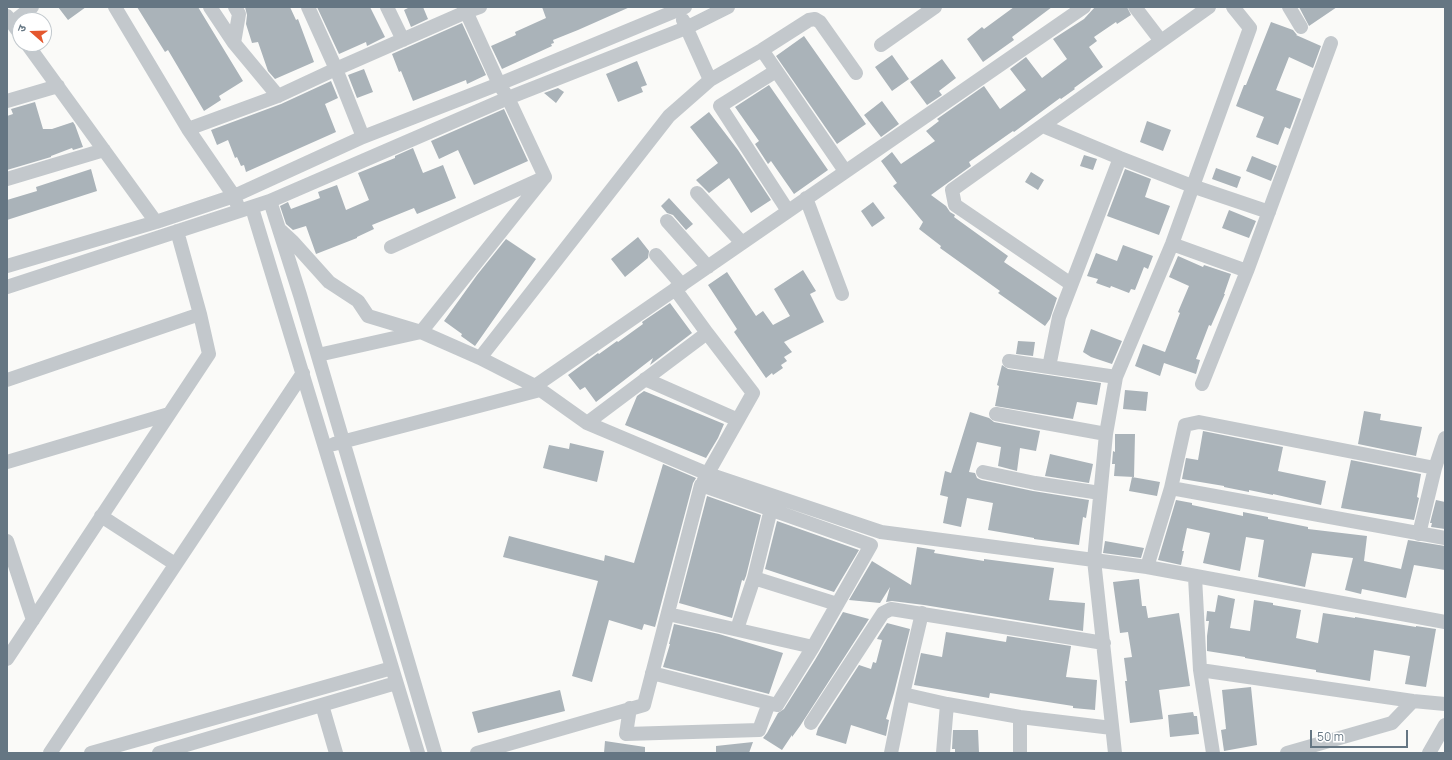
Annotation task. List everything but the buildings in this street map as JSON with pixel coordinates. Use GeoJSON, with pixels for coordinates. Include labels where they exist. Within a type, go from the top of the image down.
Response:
{"type":"FeatureCollection","features":[{"type":"Feature","properties":{"kind":"street"},"geometry":{"type":"LineString","coordinates":[[115,7],[188,129],[234,196],[246,210],[303,373],[418,753]]}},
{"type":"Feature","properties":{"kind":"street"},"geometry":{"type":"LineString","coordinates":[[210,7],[234,43],[278,96]]}},
{"type":"Feature","properties":{"kind":"street"},"geometry":{"type":"LineString","coordinates":[[234,43],[239,14],[235,7]]}},
{"type":"Feature","properties":{"kind":"street"},"geometry":{"type":"LineString","coordinates":[[308,7],[336,69],[363,137]]}},
{"type":"Feature","properties":{"kind":"street"},"geometry":{"type":"LineString","coordinates":[[387,7],[403,40]]}},
{"type":"Feature","properties":{"kind":"street"},"geometry":{"type":"LineString","coordinates":[[188,129],[278,96],[403,40],[465,9],[480,7]]}},
{"type":"Feature","properties":{"kind":"street"},"geometry":{"type":"LineString","coordinates":[[7,287],[270,201],[508,98],[686,28],[728,7]]}},
{"type":"Feature","properties":{"kind":"street"},"geometry":{"type":"LineString","coordinates":[[881,45],[935,7]]}},
{"type":"Feature","properties":{"kind":"street"},"geometry":{"type":"LineString","coordinates":[[326,446],[538,388],[678,287],[1084,7]]}},
{"type":"Feature","properties":{"kind":"street"},"geometry":{"type":"LineString","coordinates":[[1135,7],[1161,42]]}},
{"type":"Feature","properties":{"kind":"street"},"geometry":{"type":"LineString","coordinates":[[1071,284],[955,205],[952,190],[1209,7]]}},
{"type":"Feature","properties":{"kind":"street"},"geometry":{"type":"LineString","coordinates":[[1115,753],[1094,560],[1106,434],[1116,377],[1172,244],[1250,28],[1233,7]]}},
{"type":"Feature","properties":{"kind":"street"},"geometry":{"type":"LineString","coordinates":[[1289,7],[1301,27]]}},
{"type":"Feature","properties":{"kind":"street"},"geometry":{"type":"LineString","coordinates":[[7,266],[156,222],[234,196],[363,137],[498,84],[681,8],[686,28],[710,80]]}},
{"type":"Feature","properties":{"kind":"street"},"geometry":{"type":"LineString","coordinates":[[465,9],[498,84],[508,98],[545,176]]}},
{"type":"Feature","properties":{"kind":"street"},"geometry":{"type":"LineString","coordinates":[[480,358],[669,116],[710,80],[762,50],[809,20],[815,19],[820,22],[856,73]]}},
{"type":"Feature","properties":{"kind":"street"},"geometry":{"type":"LineString","coordinates":[[1202,384],[1247,271],[1331,43]]}},
{"type":"Feature","properties":{"kind":"street"},"geometry":{"type":"LineString","coordinates":[[762,50],[845,172]]}},
{"type":"Feature","properties":{"kind":"street"},"geometry":{"type":"LineString","coordinates":[[33,52],[156,222]]}},
{"type":"Feature","properties":{"kind":"street"},"geometry":{"type":"LineString","coordinates":[[776,71],[720,106],[788,211]]}},
{"type":"Feature","properties":{"kind":"street"},"geometry":{"type":"LineString","coordinates":[[7,101],[58,86]]}},
{"type":"Feature","properties":{"kind":"street"},"geometry":{"type":"LineString","coordinates":[[1043,126],[1192,186],[1269,212]]}},
{"type":"Feature","properties":{"kind":"street"},"geometry":{"type":"LineString","coordinates":[[7,179],[104,150]]}},
{"type":"Feature","properties":{"kind":"street"},"geometry":{"type":"LineString","coordinates":[[1049,367],[1059,317],[1120,158]]}},
{"type":"Feature","properties":{"kind":"street"},"geometry":{"type":"LineString","coordinates":[[391,246],[545,176]]}},
{"type":"Feature","properties":{"kind":"street"},"geometry":{"type":"LineString","coordinates":[[318,355],[421,332],[545,176]]}},
{"type":"Feature","properties":{"kind":"street"},"geometry":{"type":"LineString","coordinates":[[697,193],[742,243]]}},
{"type":"Feature","properties":{"kind":"street"},"geometry":{"type":"LineString","coordinates":[[806,198],[842,294]]}},
{"type":"Feature","properties":{"kind":"street"},"geometry":{"type":"LineString","coordinates":[[270,201],[318,355],[434,753]]}},
{"type":"Feature","properties":{"kind":"street"},"geometry":{"type":"LineString","coordinates":[[667,222],[708,267]]}},
{"type":"Feature","properties":{"kind":"street"},"geometry":{"type":"LineString","coordinates":[[280,230],[293,242],[329,282],[358,301],[368,316],[421,332],[480,358],[538,388],[587,423],[704,480],[770,509],[871,545],[814,647],[777,706],[652,673]]}},
{"type":"Feature","properties":{"kind":"street"},"geometry":{"type":"LineString","coordinates":[[7,659],[209,354],[200,314],[177,231]]}},
{"type":"Feature","properties":{"kind":"street"},"geometry":{"type":"LineString","coordinates":[[1172,244],[1247,271]]}},
{"type":"Feature","properties":{"kind":"street"},"geometry":{"type":"LineString","coordinates":[[477,753],[644,705],[704,480],[753,394],[707,333],[678,287],[656,256]]}},
{"type":"Feature","properties":{"kind":"street"},"geometry":{"type":"LineString","coordinates":[[7,380],[200,314]]}},
{"type":"Feature","properties":{"kind":"street"},"geometry":{"type":"LineString","coordinates":[[587,423],[707,333]]}},
{"type":"Feature","properties":{"kind":"street"},"geometry":{"type":"LineString","coordinates":[[1009,361],[1116,377]]}},
{"type":"Feature","properties":{"kind":"street"},"geometry":{"type":"LineString","coordinates":[[50,753],[303,373]]}},
{"type":"Feature","properties":{"kind":"street"},"geometry":{"type":"LineString","coordinates":[[645,379],[738,420]]}},
{"type":"Feature","properties":{"kind":"street"},"geometry":{"type":"LineString","coordinates":[[7,462],[169,414]]}},
{"type":"Feature","properties":{"kind":"street"},"geometry":{"type":"LineString","coordinates":[[996,414],[1106,434]]}},
{"type":"Feature","properties":{"kind":"street"},"geometry":{"type":"LineString","coordinates":[[1147,567],[1171,488],[1185,425],[1199,422],[1435,468]]}},
{"type":"Feature","properties":{"kind":"street"},"geometry":{"type":"LineString","coordinates":[[1419,534],[1435,468],[1445,438]]}},
{"type":"Feature","properties":{"kind":"street"},"geometry":{"type":"LineString","coordinates":[[983,472],[1035,483],[1100,493]]}},
{"type":"Feature","properties":{"kind":"street"},"geometry":{"type":"LineString","coordinates":[[704,480],[881,532],[1147,567],[1445,622]]}},
{"type":"Feature","properties":{"kind":"street"},"geometry":{"type":"LineString","coordinates":[[1171,488],[1445,538]]}},
{"type":"Feature","properties":{"kind":"street"},"geometry":{"type":"LineString","coordinates":[[737,629],[754,578],[770,509]]}},
{"type":"Feature","properties":{"kind":"street"},"geometry":{"type":"LineString","coordinates":[[101,516],[175,564]]}},
{"type":"Feature","properties":{"kind":"street"},"geometry":{"type":"LineString","coordinates":[[7,541],[33,620]]}},
{"type":"Feature","properties":{"kind":"street"},"geometry":{"type":"LineString","coordinates":[[1195,577],[1200,670],[1213,753]]}},
{"type":"Feature","properties":{"kind":"street"},"geometry":{"type":"LineString","coordinates":[[754,578],[838,604]]}},
{"type":"Feature","properties":{"kind":"street"},"geometry":{"type":"LineString","coordinates":[[811,723],[883,612],[891,609],[1104,643]]}},
{"type":"Feature","properties":{"kind":"street"},"geometry":{"type":"LineString","coordinates":[[891,753],[922,613]]}},
{"type":"Feature","properties":{"kind":"street"},"geometry":{"type":"LineString","coordinates":[[668,614],[814,647]]}},
{"type":"Feature","properties":{"kind":"street"},"geometry":{"type":"LineString","coordinates":[[91,753],[392,668]]}},
{"type":"Feature","properties":{"kind":"street"},"geometry":{"type":"LineString","coordinates":[[1200,670],[1413,701],[1445,704]]}},
{"type":"Feature","properties":{"kind":"street"},"geometry":{"type":"LineString","coordinates":[[159,753],[396,683]]}},
{"type":"Feature","properties":{"kind":"street"},"geometry":{"type":"LineString","coordinates":[[903,694],[947,704],[1020,717],[1112,728]]}},
{"type":"Feature","properties":{"kind":"street"},"geometry":{"type":"LineString","coordinates":[[1286,753],[1392,723],[1413,701]]}},
{"type":"Feature","properties":{"kind":"street"},"geometry":{"type":"LineString","coordinates":[[630,708],[626,734],[759,730],[769,703]]}},
{"type":"Feature","properties":{"kind":"street"},"geometry":{"type":"LineString","coordinates":[[943,753],[947,704]]}},
{"type":"Feature","properties":{"kind":"street"},"geometry":{"type":"LineString","coordinates":[[322,705],[336,753]]}},
{"type":"Feature","properties":{"kind":"street"},"geometry":{"type":"LineString","coordinates":[[1020,717],[1020,753]]}},
{"type":"Feature","properties":{"kind":"street"},"geometry":{"type":"LineString","coordinates":[[1429,753],[1445,725]]}}]}
